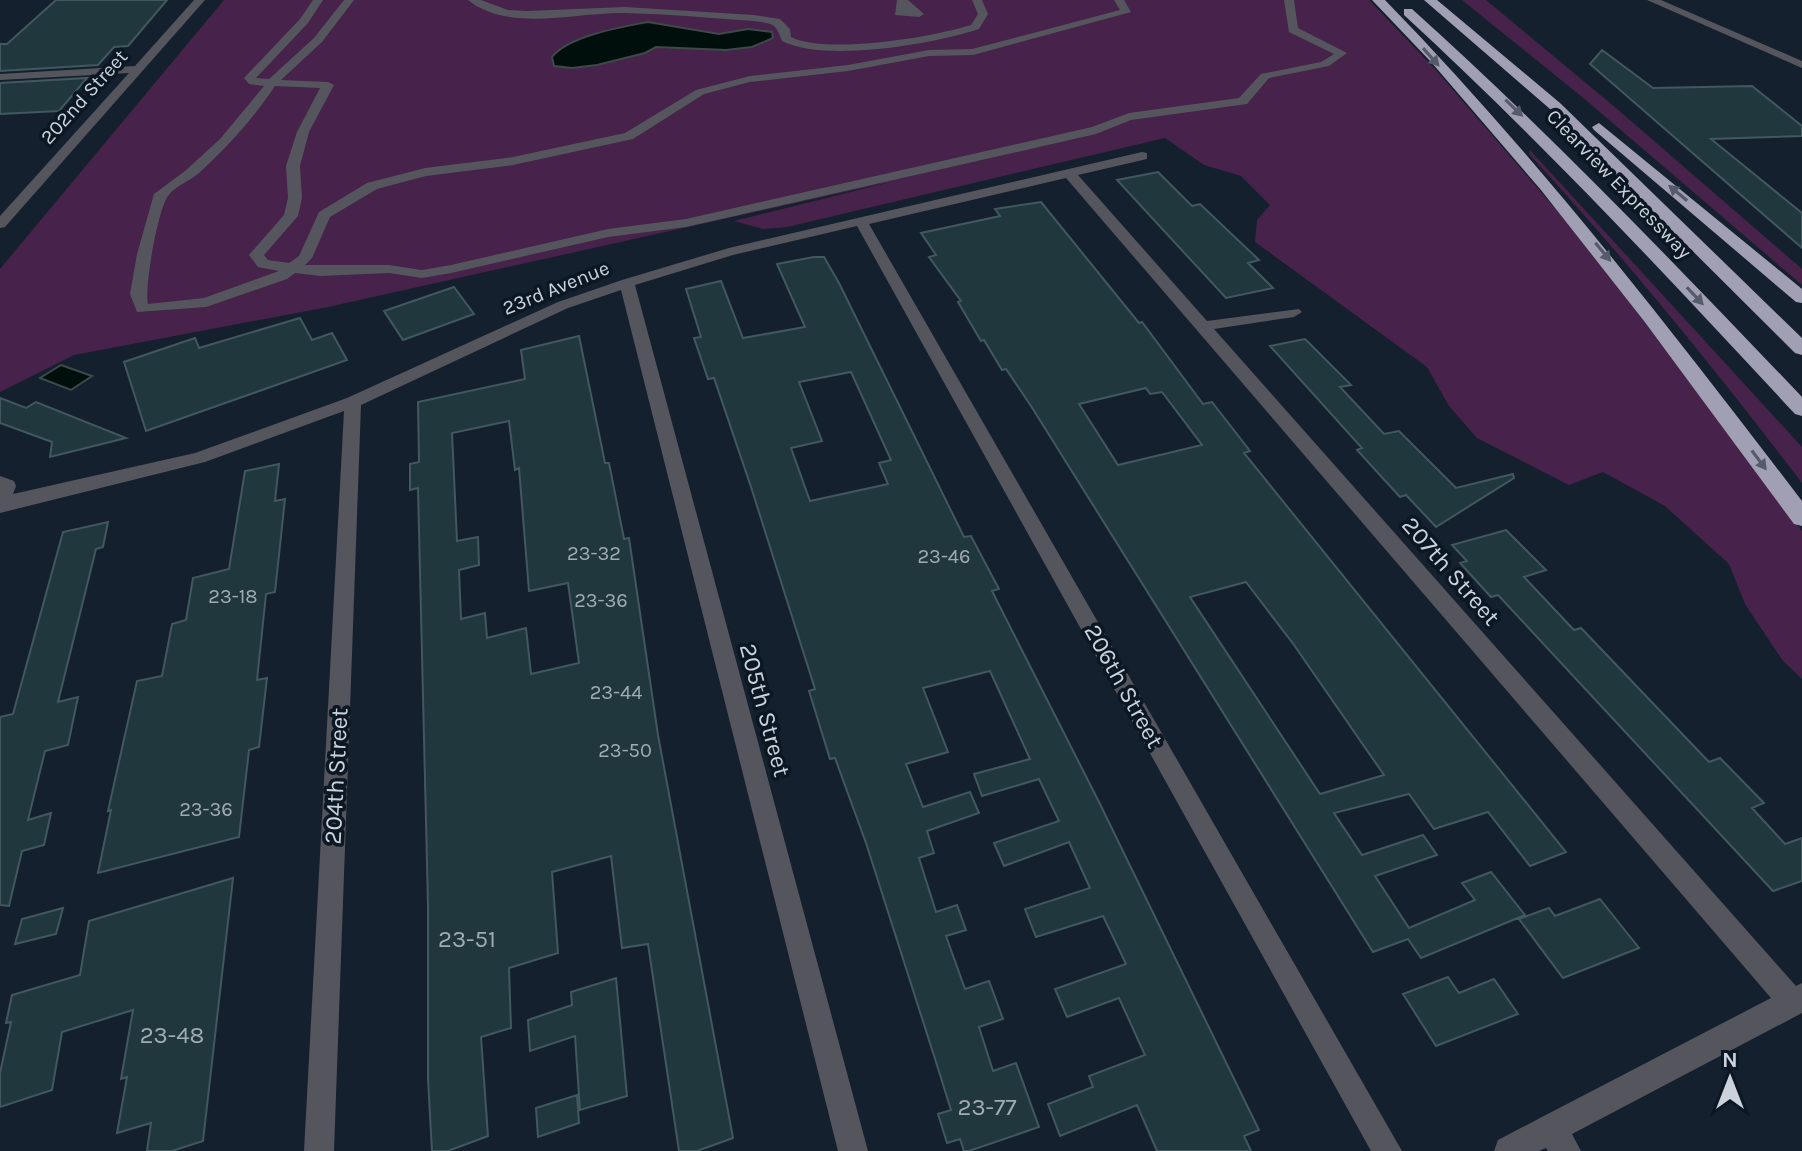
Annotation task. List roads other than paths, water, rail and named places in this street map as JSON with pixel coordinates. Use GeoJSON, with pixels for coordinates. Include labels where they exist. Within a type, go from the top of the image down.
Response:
{"type":"FeatureCollection","features":[{"type":"Feature","properties":{"kind":"highway"},"geometry":{"type":"LineString","coordinates":[[1378,0],[1555,194],[1620,273],[1802,518]]}},
{"type":"Feature","properties":{"kind":"highway","name":"Clearview Expressway"},"geometry":{"type":"LineString","coordinates":[[1394,0],[1513,106],[1576,169],[1802,409]]}},
{"type":"Feature","properties":{"kind":"highway","name":"Clearview Expressway"},"geometry":{"type":"LineString","coordinates":[[1430,0],[1566,117],[1802,349]]}},
{"type":"Feature","properties":{"kind":"highway"},"geometry":{"type":"LineString","coordinates":[[1443,0],[1802,298]]}},
{"type":"Feature","properties":{"kind":"street","name":"202nd Street"},"geometry":{"type":"LineString","coordinates":[[0,224],[200,0]]}},
{"type":"Feature","properties":{"kind":"street"},"geometry":{"type":"LineString","coordinates":[[318,0],[304,21],[250,78],[253,82],[328,85],[303,132],[293,166],[295,198],[291,216],[256,255],[263,264],[292,268],[360,272],[389,269],[422,274],[608,233],[686,223],[1096,130],[1129,117],[1243,101],[1265,76],[1315,66],[1336,59],[1341,53],[1293,30],[1289,0]]}},
{"type":"Feature","properties":{"kind":"street"},"geometry":{"type":"LineString","coordinates":[[349,0],[318,40],[273,82],[224,142],[190,174],[161,194],[144,254],[138,294],[142,309],[206,302],[282,276],[305,258],[324,215],[372,186],[425,172],[513,161],[629,136],[700,92],[750,79],[848,68],[929,53],[973,52],[1040,32],[1126,12],[1119,0]]}},
{"type":"Feature","properties":{"kind":"street"},"geometry":{"type":"LineString","coordinates":[[473,0],[483,7],[545,15],[622,10],[754,18],[776,21],[785,29],[786,39],[796,44],[868,49],[951,36],[975,27],[983,14],[977,0]]}},
{"type":"Feature","properties":{"kind":"street"},"geometry":{"type":"LineString","coordinates":[[1652,0],[1802,65]]}},
{"type":"Feature","properties":{"kind":"street"},"geometry":{"type":"LineString","coordinates":[[0,77],[140,69]]}},
{"type":"Feature","properties":{"kind":"street","name":"23rd Avenue"},"geometry":{"type":"LineString","coordinates":[[0,505],[199,458],[353,402],[563,305],[627,283],[729,252],[1142,156]]}},
{"type":"Feature","properties":{"kind":"street","name":"207th Street"},"geometry":{"type":"LineString","coordinates":[[1070,174],[1797,1000]]}},
{"type":"Feature","properties":{"kind":"street","name":"206th Street"},"geometry":{"type":"LineString","coordinates":[[861,221],[1387,1151]]}},
{"type":"Feature","properties":{"kind":"street","name":"205th Street"},"geometry":{"type":"LineString","coordinates":[[627,283],[853,1151]]}},
{"type":"Feature","properties":{"kind":"street"},"geometry":{"type":"LineString","coordinates":[[1203,326],[1294,312]]}},
{"type":"Feature","properties":{"kind":"street","name":"204th Street"},"geometry":{"type":"LineString","coordinates":[[319,1151],[353,402]]}},
{"type":"Feature","properties":{"kind":"street"},"geometry":{"type":"LineString","coordinates":[[0,482],[7,486],[0,505]]}},
{"type":"Feature","properties":{"kind":"street"},"geometry":{"type":"LineString","coordinates":[[1509,1151],[1558,1140],[1797,1000]]}}]}
